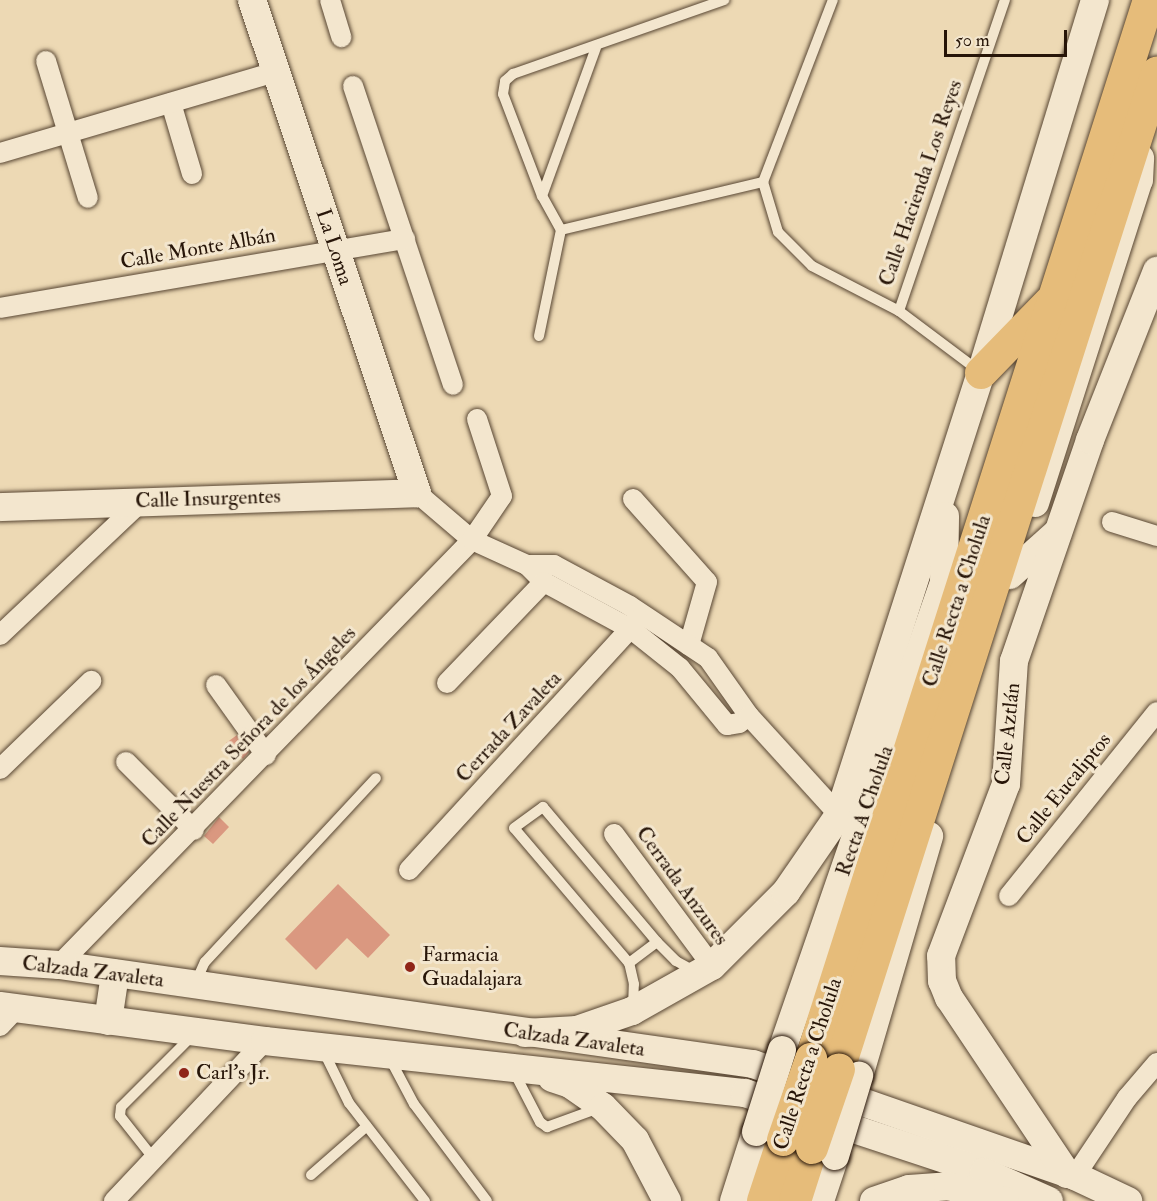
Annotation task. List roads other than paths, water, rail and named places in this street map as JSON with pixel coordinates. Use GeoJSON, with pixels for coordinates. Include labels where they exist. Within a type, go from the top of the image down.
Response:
{"type":"FeatureCollection","features":[{"type":"Feature","properties":{"kind":"main road","name":"La Loma"},"geometry":{"type":"LineString","coordinates":[[252,0],[417,493]]}},
{"type":"Feature","properties":{"kind":"main road"},"geometry":{"type":"LineString","coordinates":[[525,1033],[577,1030],[632,1011],[706,970],[786,892],[839,815],[981,373],[1095,0]]}},
{"type":"Feature","properties":{"kind":"main road","name":"Calle Recta a Cholula"},"geometry":{"type":"LineString","coordinates":[[836,1068],[1055,297],[1149,0]]}},
{"type":"Feature","properties":{"kind":"main road","name":"Calle Recta a Cholula"},"geometry":{"type":"LineString","coordinates":[[763,1201],[836,1068],[1157,73]]}},
{"type":"Feature","properties":{"kind":"main road"},"geometry":{"type":"LineString","coordinates":[[734,1201],[796,1144],[836,1068],[953,754],[1010,575],[1082,369],[1139,180],[1143,116]]}},
{"type":"Feature","properties":{"kind":"main road","name":"Calle Aztlán"},"geometry":{"type":"LineString","coordinates":[[1071,1175],[949,998],[942,981],[941,956],[1006,784],[1014,661],[1090,440],[1157,271]]}},
{"type":"Feature","properties":{"kind":"main road"},"geometry":{"type":"LineString","coordinates":[[981,373],[1055,297]]}},
{"type":"Feature","properties":{"kind":"main road"},"geometry":{"type":"LineString","coordinates":[[1082,369],[1090,440]]}},
{"type":"Feature","properties":{"kind":"main road","name":"Recta A Cholula"},"geometry":{"type":"LineString","coordinates":[[796,1144],[782,1050],[944,582],[946,484]]}},
{"type":"Feature","properties":{"kind":"main road","name":"Calle Insurgentes"},"geometry":{"type":"LineString","coordinates":[[0,507],[143,500],[417,493]]}},
{"type":"Feature","properties":{"kind":"main road"},"geometry":{"type":"LineString","coordinates":[[1010,575],[1059,531]]}},
{"type":"Feature","properties":{"kind":"main road","name":"Calzada Zavaleta"},"geometry":{"type":"LineString","coordinates":[[0,961],[59,965],[753,1064],[1071,1175],[1128,1201]]}},
{"type":"Feature","properties":{"kind":"main road"},"geometry":{"type":"LineString","coordinates":[[108,1021],[115,974]]}},
{"type":"Feature","properties":{"kind":"main road","name":"Calzada Zavaleta"},"geometry":{"type":"LineString","coordinates":[[6,1013],[108,1021],[265,1041],[745,1092],[984,1172],[1049,1201]]}},
{"type":"Feature","properties":{"kind":"main road"},"geometry":{"type":"LineString","coordinates":[[520,1068],[570,1084],[603,1107],[635,1140],[663,1199]]}},
{"type":"Feature","properties":{"kind":"main road"},"geometry":{"type":"LineString","coordinates":[[796,1144],[820,1201]]}},
{"type":"Feature","properties":{"kind":"main road","name":"Calle Recta a Cholula"},"geometry":{"type":"LineString","coordinates":[[795,1201],[796,1144]]}},
{"type":"Feature","properties":{"kind":"main road"},"geometry":{"type":"LineString","coordinates":[[874,1201],[909,1189],[948,1186],[1005,1201]]}},
{"type":"Feature","properties":{"kind":"street"},"geometry":{"type":"LineString","coordinates":[[330,0],[341,37]]}},
{"type":"Feature","properties":{"kind":"street"},"geometry":{"type":"LineString","coordinates":[[46,61],[88,198]]}},
{"type":"Feature","properties":{"kind":"street"},"geometry":{"type":"LineString","coordinates":[[0,153],[276,72]]}},
{"type":"Feature","properties":{"kind":"street"},"geometry":{"type":"LineString","coordinates":[[353,86],[453,385]]}},
{"type":"Feature","properties":{"kind":"street"},"geometry":{"type":"LineString","coordinates":[[171,104],[192,174]]}},
{"type":"Feature","properties":{"kind":"street","name":"Calle Monte Albán"},"geometry":{"type":"LineString","coordinates":[[0,308],[335,249],[405,239]]}},
{"type":"Feature","properties":{"kind":"street","name":"Calle Nuestra Señora de los Ángeles"},"geometry":{"type":"LineString","coordinates":[[59,965],[194,830],[472,540],[502,496],[477,419]]}},
{"type":"Feature","properties":{"kind":"street"},"geometry":{"type":"LineString","coordinates":[[417,493],[472,540],[527,565],[544,582],[689,645],[708,658],[749,716],[839,815]]}},
{"type":"Feature","properties":{"kind":"street"},"geometry":{"type":"LineString","coordinates":[[0,635],[143,500]]}},
{"type":"Feature","properties":{"kind":"street"},"geometry":{"type":"LineString","coordinates":[[633,500],[707,582],[689,645]]}},
{"type":"Feature","properties":{"kind":"street"},"geometry":{"type":"LineString","coordinates":[[1112,522],[1157,536]]}},
{"type":"Feature","properties":{"kind":"street"},"geometry":{"type":"LineString","coordinates":[[527,565],[554,565],[637,622],[680,668],[727,725],[739,723],[749,716]]}},
{"type":"Feature","properties":{"kind":"street"},"geometry":{"type":"LineString","coordinates":[[447,683],[544,582]]}},
{"type":"Feature","properties":{"kind":"street","name":"Cerrada Zavaleta"},"geometry":{"type":"LineString","coordinates":[[409,870],[637,622]]}},
{"type":"Feature","properties":{"kind":"street"},"geometry":{"type":"LineString","coordinates":[[0,769],[91,681]]}},
{"type":"Feature","properties":{"kind":"street"},"geometry":{"type":"LineString","coordinates":[[216,684],[266,755]]}},
{"type":"Feature","properties":{"kind":"street","name":"Calle Eucaliptos"},"geometry":{"type":"LineString","coordinates":[[1009,896],[1157,712]]}},
{"type":"Feature","properties":{"kind":"street"},"geometry":{"type":"LineString","coordinates":[[126,762],[194,830]]}},
{"type":"Feature","properties":{"kind":"street","name":"Cerrada Anzures"},"geometry":{"type":"LineString","coordinates":[[614,834],[706,970]]}},
{"type":"Feature","properties":{"kind":"street"},"geometry":{"type":"LineString","coordinates":[[114,1201],[265,1041]]}},
{"type":"Feature","properties":{"kind":"street"},"geometry":{"type":"LineString","coordinates":[[1071,1175],[1127,1098],[1157,1063]]}},
{"type":"Feature","properties":{"kind":"lane"},"geometry":{"type":"LineString","coordinates":[[539,336],[561,230],[542,196],[502,94],[505,81],[513,74],[596,48],[724,0]]}},
{"type":"Feature","properties":{"kind":"lane"},"geometry":{"type":"LineString","coordinates":[[833,0],[763,182],[778,232],[812,266],[898,311],[981,373]]}},
{"type":"Feature","properties":{"kind":"lane","name":"Calle Hacienda Los Reyes"},"geometry":{"type":"LineString","coordinates":[[898,311],[1005,0]]}},
{"type":"Feature","properties":{"kind":"lane"},"geometry":{"type":"LineString","coordinates":[[542,196],[596,48]]}},
{"type":"Feature","properties":{"kind":"lane"},"geometry":{"type":"LineString","coordinates":[[561,230],[763,182]]}},
{"type":"Feature","properties":{"kind":"lane"},"geometry":{"type":"LineString","coordinates":[[195,984],[206,962],[376,778]]}},
{"type":"Feature","properties":{"kind":"lane"},"geometry":{"type":"LineString","coordinates":[[632,1011],[634,984],[629,963],[514,828],[543,807],[657,942],[676,961],[706,970]]}},
{"type":"Feature","properties":{"kind":"lane"},"geometry":{"type":"LineString","coordinates":[[629,963],[657,942]]}},
{"type":"Feature","properties":{"kind":"lane"},"geometry":{"type":"LineString","coordinates":[[154,1159],[120,1116],[121,1107],[196,1031]]}},
{"type":"Feature","properties":{"kind":"lane"},"geometry":{"type":"LineString","coordinates":[[322,1047],[349,1103],[425,1201]]}},
{"type":"Feature","properties":{"kind":"lane"},"geometry":{"type":"LineString","coordinates":[[387,1054],[414,1104],[487,1201]]}},
{"type":"Feature","properties":{"kind":"lane"},"geometry":{"type":"LineString","coordinates":[[520,1068],[540,1122],[547,1126],[603,1107]]}},
{"type":"Feature","properties":{"kind":"lane"},"geometry":{"type":"LineString","coordinates":[[311,1175],[367,1126]]}},
{"type":"Feature","properties":{"kind":"place","name":"Farmacia Guadalajara"},"geometry":{"type":"Point","coordinates":[410,967]}},
{"type":"Feature","properties":{"kind":"place","name":"Carl's Jr."},"geometry":{"type":"Point","coordinates":[184,1073]}}]}
